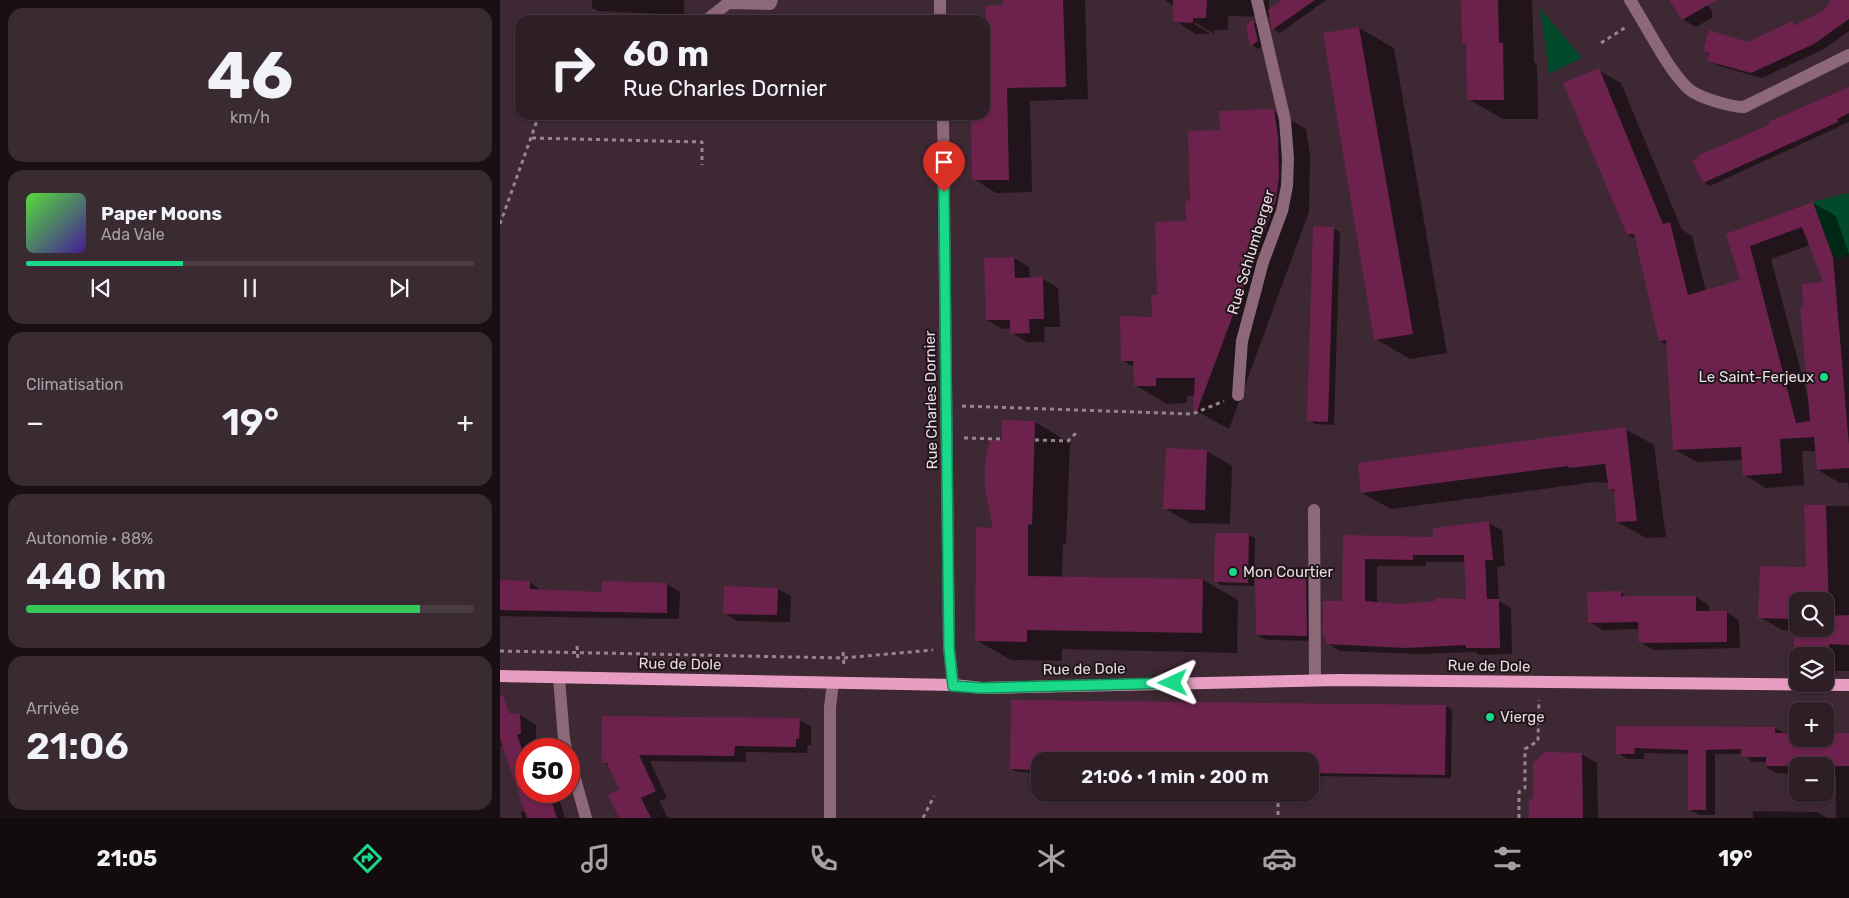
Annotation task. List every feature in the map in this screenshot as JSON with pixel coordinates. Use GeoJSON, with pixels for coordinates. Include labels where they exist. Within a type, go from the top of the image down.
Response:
{"type":"FeatureCollection","features":[{"type":"Feature","properties":{"kind":"main road","name":"Rue de Dole"},"geometry":{"type":"LineString","coordinates":[[500,676],[982,688],[1315,680],[1849,684]]}},
{"type":"Feature","properties":{"kind":"street"},"geometry":{"type":"LineString","coordinates":[[713,15],[728,3],[770,4],[772,0]]}},
{"type":"Feature","properties":{"kind":"street"},"geometry":{"type":"LineString","coordinates":[[940,0],[940,15]]}},
{"type":"Feature","properties":{"kind":"street","name":"Rue Schlumberger"},"geometry":{"type":"LineString","coordinates":[[1238,395],[1242,341],[1263,262],[1282,210],[1288,168],[1285,120],[1257,0]]}},
{"type":"Feature","properties":{"kind":"street"},"geometry":{"type":"LineString","coordinates":[[1630,0],[1680,80],[1691,91],[1733,107],[1744,107],[1849,55]]}},
{"type":"Feature","properties":{"kind":"street","name":"Rue Charles Dornier"},"geometry":{"type":"LineString","coordinates":[[942,120],[949,648],[953,686]]}},
{"type":"Feature","properties":{"kind":"street"},"geometry":{"type":"LineString","coordinates":[[1314,510],[1315,680]]}},
{"type":"Feature","properties":{"kind":"street"},"geometry":{"type":"LineString","coordinates":[[559,678],[564,738]]}},
{"type":"Feature","properties":{"kind":"street"},"geometry":{"type":"LineString","coordinates":[[830,818],[830,707],[833,683]]}},
{"type":"Feature","properties":{"kind":"street"},"geometry":{"type":"LineString","coordinates":[[580,796],[586,818]]}},
{"type":"Feature","properties":{"kind":"path"},"geometry":{"type":"LineString","coordinates":[[1601,42],[1622,30]]}},
{"type":"Feature","properties":{"kind":"path"},"geometry":{"type":"LineString","coordinates":[[500,224],[537,120]]}},
{"type":"Feature","properties":{"kind":"path"},"geometry":{"type":"LineString","coordinates":[[532,138],[702,142],[702,166]]}},
{"type":"Feature","properties":{"kind":"path"},"geometry":{"type":"LineString","coordinates":[[960,406],[1192,414],[1238,395]]}},
{"type":"Feature","properties":{"kind":"path"},"geometry":{"type":"LineString","coordinates":[[1035,440],[1068,441],[1077,432]]}},
{"type":"Feature","properties":{"kind":"path"},"geometry":{"type":"LineString","coordinates":[[960,438],[1002,439]]}},
{"type":"Feature","properties":{"kind":"path"},"geometry":{"type":"LineString","coordinates":[[577,646],[577,659]]}},
{"type":"Feature","properties":{"kind":"path"},"geometry":{"type":"LineString","coordinates":[[500,651],[843,658],[949,648]]}},
{"type":"Feature","properties":{"kind":"path"},"geometry":{"type":"LineString","coordinates":[[843,664],[844,652]]}},
{"type":"Feature","properties":{"kind":"path"},"geometry":{"type":"LineString","coordinates":[[1519,818],[1519,792],[1525,788],[1525,749],[1538,741],[1539,700]]}},
{"type":"Feature","properties":{"kind":"path"},"geometry":{"type":"LineString","coordinates":[[923,818],[934,796]]}},
{"type":"Feature","properties":{"kind":"path"},"geometry":{"type":"LineString","coordinates":[[1278,803],[1278,818]]}},
{"type":"Feature","properties":{"kind":"green space"},"geometry":{"type":"Polygon","coordinates":[[[1540,8],[1582,58],[1549,74],[1540,8]]]}},
{"type":"Feature","properties":{"kind":"green space"},"geometry":{"type":"Polygon","coordinates":[[[1849,193],[1849,255],[1834,260],[1812,202],[1849,193]]]}},
{"type":"Feature","properties":{"kind":"building"},"geometry":{"type":"Polygon","coordinates":[[[1003,0],[1063,0],[1066,87],[1007,88],[1009,180],[972,180],[971,120],[990,120],[990,15],[986,15],[986,6],[1003,5],[1003,0]]]}},
{"type":"Feature","properties":{"kind":"building"},"geometry":{"type":"Polygon","coordinates":[[[1173,0],[1207,0],[1206,18],[1193,18],[1193,23],[1173,22],[1173,0]]]}},
{"type":"Feature","properties":{"kind":"building"},"geometry":{"type":"Polygon","coordinates":[[[1282,0],[1315,0],[1272,30],[1268,10],[1282,0]]]}},
{"type":"Feature","properties":{"kind":"building"},"geometry":{"type":"Polygon","coordinates":[[[1461,0],[1498,0],[1499,43],[1503,43],[1504,100],[1467,100],[1466,44],[1462,43],[1461,0]]]}},
{"type":"Feature","properties":{"kind":"building"},"geometry":{"type":"Polygon","coordinates":[[[1669,0],[1717,0],[1682,20],[1669,0]]]}},
{"type":"Feature","properties":{"kind":"building"},"geometry":{"type":"Polygon","coordinates":[[[1831,0],[1849,0],[1849,19],[1814,44],[1751,73],[1707,61],[1710,53],[1703,51],[1709,30],[1748,42],[1792,21],[1794,25],[1823,11],[1831,0]]]}},
{"type":"Feature","properties":{"kind":"building"},"geometry":{"type":"Polygon","coordinates":[[[1253,20],[1258,41],[1250,46],[1246,26],[1253,20]]]}},
{"type":"Feature","properties":{"kind":"building"},"geometry":{"type":"Polygon","coordinates":[[[1359,27],[1413,334],[1374,340],[1323,33],[1359,27]]]}},
{"type":"Feature","properties":{"kind":"building"},"geometry":{"type":"Polygon","coordinates":[[[1599,68],[1663,224],[1670,222],[1688,295],[1740,280],[1726,234],[1813,202],[1833,257],[1849,445],[1849,468],[1817,470],[1814,437],[1780,439],[1782,473],[1743,476],[1741,447],[1673,450],[1666,340],[1659,341],[1634,234],[1627,235],[1563,83],[1599,68]],[[1802,227],[1750,246],[1796,423],[1810,421],[1800,307],[1803,307],[1802,284],[1823,282],[1802,227]]]}},
{"type":"Feature","properties":{"kind":"building"},"geometry":{"type":"Polygon","coordinates":[[[1849,87],[1849,113],[1837,119],[1838,122],[1703,183],[1692,161],[1698,158],[1697,156],[1769,125],[1768,122],[1849,87]]]}},
{"type":"Feature","properties":{"kind":"building"},"geometry":{"type":"Polygon","coordinates":[[[1274,109],[1278,136],[1279,176],[1276,200],[1197,411],[1193,411],[1195,378],[1156,378],[1156,386],[1134,386],[1133,361],[1121,361],[1120,316],[1152,317],[1151,295],[1157,295],[1155,222],[1186,221],[1186,201],[1190,201],[1188,131],[1220,130],[1219,111],[1274,109]]]}},
{"type":"Feature","properties":{"kind":"building"},"geometry":{"type":"Polygon","coordinates":[[[1313,226],[1334,227],[1328,422],[1307,421],[1313,226]]]}},
{"type":"Feature","properties":{"kind":"building"},"geometry":{"type":"Polygon","coordinates":[[[1014,257],[1015,278],[1043,277],[1044,319],[1029,319],[1030,333],[1010,334],[1010,320],[986,320],[984,258],[1014,257]]]}},
{"type":"Feature","properties":{"kind":"building"},"geometry":{"type":"Polygon","coordinates":[[[1002,420],[1035,421],[1032,525],[1028,524],[1028,576],[1203,579],[1202,633],[1027,630],[1027,642],[975,641],[976,527],[993,528],[985,488],[985,462],[990,440],[1002,441],[1002,420]]]}},
{"type":"Feature","properties":{"kind":"building"},"geometry":{"type":"Polygon","coordinates":[[[1626,427],[1637,521],[1616,522],[1614,489],[1609,490],[1605,464],[1569,468],[1568,466],[1361,493],[1358,463],[1626,427]]]}},
{"type":"Feature","properties":{"kind":"building"},"geometry":{"type":"Polygon","coordinates":[[[1166,448],[1207,450],[1205,510],[1163,509],[1166,448]]]}},
{"type":"Feature","properties":{"kind":"building"},"geometry":{"type":"Polygon","coordinates":[[[1804,505],[1826,505],[1828,592],[1789,592],[1789,619],[1758,618],[1760,566],[1806,567],[1804,505]]]}},
{"type":"Feature","properties":{"kind":"building"},"geometry":{"type":"Polygon","coordinates":[[[1489,521],[1493,560],[1485,560],[1487,599],[1499,599],[1500,648],[1466,648],[1466,645],[1406,648],[1326,644],[1326,637],[1323,636],[1323,601],[1342,601],[1343,535],[1433,537],[1433,528],[1489,521]],[[1413,555],[1413,560],[1365,559],[1365,601],[1401,604],[1435,601],[1435,598],[1466,599],[1464,555],[1413,555]]]}},
{"type":"Feature","properties":{"kind":"building"},"geometry":{"type":"Polygon","coordinates":[[[1215,533],[1249,533],[1248,583],[1214,582],[1215,533]]]}},
{"type":"Feature","properties":{"kind":"building"},"geometry":{"type":"Polygon","coordinates":[[[1255,573],[1306,574],[1307,636],[1256,635],[1255,573]]]}},
{"type":"Feature","properties":{"kind":"building"},"geometry":{"type":"Polygon","coordinates":[[[500,580],[530,581],[530,589],[602,592],[602,581],[667,583],[667,613],[500,610],[500,580]]]}},
{"type":"Feature","properties":{"kind":"building"},"geometry":{"type":"Polygon","coordinates":[[[724,586],[778,588],[777,615],[723,614],[724,586]]]}},
{"type":"Feature","properties":{"kind":"building"},"geometry":{"type":"Polygon","coordinates":[[[1621,591],[1621,596],[1696,596],[1696,611],[1727,611],[1727,642],[1639,643],[1638,622],[1588,623],[1587,592],[1621,591]]]}},
{"type":"Feature","properties":{"kind":"building"},"geometry":{"type":"Polygon","coordinates":[[[1849,615],[1849,645],[1829,644],[1829,647],[1794,647],[1794,637],[1834,637],[1834,616],[1849,615]]]}},
{"type":"Feature","properties":{"kind":"building"},"geometry":{"type":"Polygon","coordinates":[[[500,695],[503,695],[509,713],[520,714],[521,734],[517,734],[518,738],[515,738],[515,783],[500,739],[500,695]]]}},
{"type":"Feature","properties":{"kind":"building"},"geometry":{"type":"Polygon","coordinates":[[[1011,700],[1446,705],[1445,775],[1319,773],[1319,752],[1031,752],[1031,770],[1010,769],[1011,700]]]}},
{"type":"Feature","properties":{"kind":"building"},"geometry":{"type":"Polygon","coordinates":[[[602,716],[800,718],[799,739],[796,739],[796,747],[735,746],[734,756],[639,755],[656,791],[641,798],[651,818],[619,818],[608,795],[619,789],[607,763],[601,763],[602,716]]]}},
{"type":"Feature","properties":{"kind":"building"},"geometry":{"type":"Polygon","coordinates":[[[1616,726],[1775,727],[1775,733],[1789,733],[1789,747],[1834,747],[1834,733],[1849,733],[1849,766],[1834,766],[1834,757],[1789,757],[1789,766],[1766,766],[1766,757],[1741,757],[1741,749],[1706,750],[1706,810],[1688,810],[1688,750],[1635,748],[1634,754],[1616,754],[1616,726]]]}},
{"type":"Feature","properties":{"kind":"building"},"geometry":{"type":"Polygon","coordinates":[[[1545,752],[1582,753],[1583,818],[1529,818],[1529,799],[1533,799],[1533,763],[1545,752]]]}},
{"type":"Feature","properties":{"kind":"building"},"geometry":{"type":"Polygon","coordinates":[[[522,803],[552,803],[557,818],[527,818],[522,803]]]}},
{"type":"Feature","properties":{"kind":"place","name":"Le Saint-Ferjeux"},"geometry":{"type":"Point","coordinates":[1824,377]}},
{"type":"Feature","properties":{"kind":"place","name":"Mon Courtier"},"geometry":{"type":"Point","coordinates":[1233,572]}},
{"type":"Feature","properties":{"kind":"place","name":"Vierge"},"geometry":{"type":"Point","coordinates":[1490,717]}},
{"type":"Feature","properties":{"kind":"route"},"geometry":{"type":"LineString","coordinates":[[944,192],[946,231],[949,648],[953,686],[982,688],[1173,683]]}}]}
